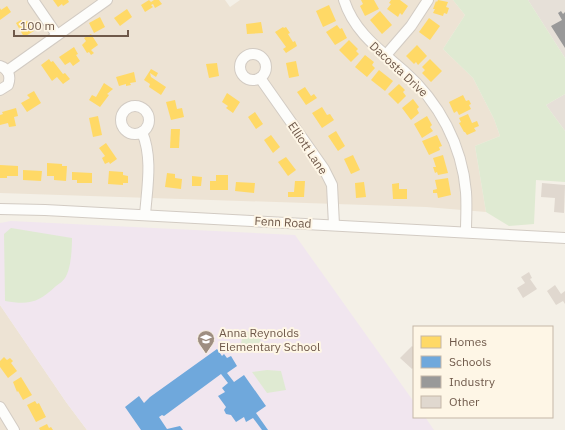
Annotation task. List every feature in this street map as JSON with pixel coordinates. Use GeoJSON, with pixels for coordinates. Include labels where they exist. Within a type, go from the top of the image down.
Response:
{"type":"FeatureCollection","features":[{"type":"Feature","properties":{"kind":"street"},"geometry":{"type":"LineString","coordinates":[[33,0],[57,35]]}},
{"type":"Feature","properties":{"kind":"street"},"geometry":{"type":"LineString","coordinates":[[0,90],[5,88],[10,77],[4,68],[57,35],[107,0]]}},
{"type":"Feature","properties":{"kind":"street","name":"Dacosta Drive"},"geometry":{"type":"LineString","coordinates":[[344,0],[353,22],[368,40],[425,92],[439,110],[452,136],[462,164],[466,193],[466,232]]}},
{"type":"Feature","properties":{"kind":"street"},"geometry":{"type":"LineString","coordinates":[[386,55],[411,26],[428,0]]}},
{"type":"Feature","properties":{"kind":"street","name":"Elliott Lane"},"geometry":{"type":"LineString","coordinates":[[260,78],[327,174],[332,185],[334,225]]}},
{"type":"Feature","properties":{"kind":"street"},"geometry":{"type":"LineString","coordinates":[[142,132],[148,150],[145,215]]}},
{"type":"Feature","properties":{"kind":"street","name":"Fenn Road"},"geometry":{"type":"LineString","coordinates":[[0,210],[24,209],[565,238]]}},
{"type":"Feature","properties":{"kind":"street"},"geometry":{"type":"LineString","coordinates":[[0,407],[14,430]]}},
{"type":"Feature","properties":{"kind":"shaded area"},"geometry":{"type":"Polygon","coordinates":[[[0,0],[225,0],[230,7],[240,0],[453,0],[465,15],[443,49],[473,78],[494,119],[500,136],[475,146],[486,212],[426,207],[0,193],[0,0]]]}},
{"type":"Feature","properties":{"kind":"shaded area"},"geometry":{"type":"Polygon","coordinates":[[[528,0],[565,0],[565,58],[528,0]]]}},
{"type":"Feature","properties":{"kind":"shaded area"},"geometry":{"type":"Polygon","coordinates":[[[565,94],[565,131],[546,105],[565,94]]]}},
{"type":"Feature","properties":{"kind":"shaded area","name":"Anna Reynolds Elementary School"},"geometry":{"type":"Polygon","coordinates":[[[11,221],[295,235],[413,401],[413,418],[426,418],[434,430],[87,430],[66,402],[0,305],[0,223],[11,221]]]}},
{"type":"Feature","properties":{"kind":"shaded area"},"geometry":{"type":"Polygon","coordinates":[[[0,305],[66,402],[87,430],[0,430],[0,305]]]}},
{"type":"Feature","properties":{"kind":"green space"},"geometry":{"type":"Polygon","coordinates":[[[453,0],[528,0],[565,58],[565,94],[546,105],[565,131],[565,182],[536,180],[534,224],[509,226],[486,212],[475,146],[500,136],[494,119],[473,78],[443,49],[465,15],[453,0]]]}},
{"type":"Feature","properties":{"kind":"green space"},"geometry":{"type":"Polygon","coordinates":[[[11,228],[72,238],[70,264],[65,278],[44,296],[33,301],[21,303],[5,301],[4,234],[11,228]]]}},
{"type":"Feature","properties":{"kind":"green space"},"geometry":{"type":"Polygon","coordinates":[[[244,331],[262,334],[259,348],[241,343],[244,331]]]}},
{"type":"Feature","properties":{"kind":"green space"},"geometry":{"type":"Polygon","coordinates":[[[267,370],[281,371],[286,390],[267,393],[252,372],[267,370]]]}},
{"type":"Feature","properties":{"kind":"building: Homes"},"geometry":{"type":"Polygon","coordinates":[[[53,0],[68,0],[69,2],[58,7],[53,0]]]}},
{"type":"Feature","properties":{"kind":"building: Homes"},"geometry":{"type":"Polygon","coordinates":[[[149,0],[151,2],[154,0],[159,0],[162,4],[155,8],[153,4],[151,5],[153,7],[145,12],[141,5],[149,0]]]}},
{"type":"Feature","properties":{"kind":"building: Homes"},"geometry":{"type":"Polygon","coordinates":[[[361,0],[374,0],[379,9],[365,16],[360,6],[363,4],[361,0]]]}},
{"type":"Feature","properties":{"kind":"building: Homes"},"geometry":{"type":"Polygon","coordinates":[[[391,0],[400,0],[408,6],[402,15],[400,13],[398,17],[387,9],[391,4],[389,3],[391,0]]]}},
{"type":"Feature","properties":{"kind":"building: Homes"},"geometry":{"type":"Polygon","coordinates":[[[438,0],[448,2],[446,7],[449,8],[447,14],[444,13],[443,16],[433,13],[436,1],[437,2],[438,0]]]}},
{"type":"Feature","properties":{"kind":"building: Homes"},"geometry":{"type":"Polygon","coordinates":[[[329,5],[336,21],[323,27],[316,11],[329,5]]]}},
{"type":"Feature","properties":{"kind":"building: Homes"},"geometry":{"type":"Polygon","coordinates":[[[7,6],[11,12],[0,20],[0,8],[1,10],[7,6]]]}},
{"type":"Feature","properties":{"kind":"building: Homes"},"geometry":{"type":"Polygon","coordinates":[[[127,9],[132,17],[120,26],[114,18],[127,9]]]}},
{"type":"Feature","properties":{"kind":"building: Homes"},"geometry":{"type":"Polygon","coordinates":[[[380,11],[392,25],[382,34],[370,20],[380,11]]]}},
{"type":"Feature","properties":{"kind":"building: Homes"},"geometry":{"type":"Polygon","coordinates":[[[100,17],[105,27],[94,33],[89,23],[100,17]]]}},
{"type":"Feature","properties":{"kind":"building: Homes"},"geometry":{"type":"Polygon","coordinates":[[[429,18],[440,26],[430,40],[419,32],[429,18]]]}},
{"type":"Feature","properties":{"kind":"building: Homes"},"geometry":{"type":"Polygon","coordinates":[[[21,20],[24,23],[27,21],[34,31],[24,37],[16,23],[21,20]]]}},
{"type":"Feature","properties":{"kind":"building: Homes"},"geometry":{"type":"Polygon","coordinates":[[[261,22],[263,33],[247,34],[246,24],[261,22]]]}},
{"type":"Feature","properties":{"kind":"building: Homes"},"geometry":{"type":"Polygon","coordinates":[[[337,25],[340,29],[342,28],[347,38],[335,45],[326,32],[337,25]]]}},
{"type":"Feature","properties":{"kind":"building: Homes"},"geometry":{"type":"Polygon","coordinates":[[[283,27],[286,27],[290,33],[288,34],[293,42],[295,41],[297,46],[286,53],[283,49],[286,47],[275,32],[283,27]]]}},
{"type":"Feature","properties":{"kind":"building: Homes"},"geometry":{"type":"Polygon","coordinates":[[[91,34],[98,45],[91,50],[94,53],[91,55],[89,52],[87,53],[82,45],[86,41],[84,38],[91,34]]]}},
{"type":"Feature","properties":{"kind":"building: Homes"},"geometry":{"type":"Polygon","coordinates":[[[349,40],[358,49],[356,51],[359,54],[351,62],[339,50],[349,40]]]}},
{"type":"Feature","properties":{"kind":"building: Homes"},"geometry":{"type":"Polygon","coordinates":[[[417,45],[427,56],[418,65],[416,62],[414,64],[406,56],[417,45]]]}},
{"type":"Feature","properties":{"kind":"building: Homes"},"geometry":{"type":"Polygon","coordinates":[[[74,47],[78,54],[76,55],[80,61],[73,66],[70,62],[65,65],[59,57],[74,47]]]}},
{"type":"Feature","properties":{"kind":"building: Homes"},"geometry":{"type":"Polygon","coordinates":[[[365,55],[374,62],[372,65],[375,68],[367,77],[355,67],[365,55]]]}},
{"type":"Feature","properties":{"kind":"building: Homes"},"geometry":{"type":"Polygon","coordinates":[[[49,59],[51,62],[53,61],[63,74],[65,73],[70,79],[63,84],[57,77],[52,81],[41,65],[49,59]]]}},
{"type":"Feature","properties":{"kind":"building: Homes"},"geometry":{"type":"Polygon","coordinates":[[[430,59],[442,71],[431,82],[422,73],[425,70],[422,67],[430,59]]]}},
{"type":"Feature","properties":{"kind":"building: Homes"},"geometry":{"type":"Polygon","coordinates":[[[296,61],[299,76],[289,78],[286,63],[296,61]]]}},
{"type":"Feature","properties":{"kind":"building: Homes"},"geometry":{"type":"Polygon","coordinates":[[[217,63],[219,76],[209,78],[206,64],[217,63]]]}},
{"type":"Feature","properties":{"kind":"building: Homes"},"geometry":{"type":"Polygon","coordinates":[[[151,69],[158,73],[156,77],[150,73],[151,77],[166,87],[161,95],[149,87],[150,84],[144,80],[151,69]]]}},
{"type":"Feature","properties":{"kind":"building: Homes"},"geometry":{"type":"Polygon","coordinates":[[[379,70],[393,81],[385,91],[371,80],[379,70]]]}},
{"type":"Feature","properties":{"kind":"building: Homes"},"geometry":{"type":"Polygon","coordinates":[[[134,72],[136,82],[130,83],[131,85],[126,86],[126,84],[119,86],[116,77],[134,72]]]}},
{"type":"Feature","properties":{"kind":"building: Homes"},"geometry":{"type":"Polygon","coordinates":[[[104,83],[113,89],[107,94],[109,95],[100,107],[89,100],[92,95],[96,97],[104,83]]]}},
{"type":"Feature","properties":{"kind":"building: Homes"},"geometry":{"type":"Polygon","coordinates":[[[399,84],[405,90],[403,92],[406,96],[398,104],[388,94],[399,84]]]}},
{"type":"Feature","properties":{"kind":"building: Homes"},"geometry":{"type":"Polygon","coordinates":[[[305,87],[311,96],[314,94],[317,98],[306,105],[297,92],[305,87]]]}},
{"type":"Feature","properties":{"kind":"building: Homes"},"geometry":{"type":"Polygon","coordinates":[[[34,91],[41,103],[27,112],[21,103],[30,98],[27,95],[34,91]]]}},
{"type":"Feature","properties":{"kind":"building: Homes"},"geometry":{"type":"Polygon","coordinates":[[[227,93],[240,102],[233,113],[226,108],[228,106],[222,102],[227,93]]]}},
{"type":"Feature","properties":{"kind":"building: Homes"},"geometry":{"type":"Polygon","coordinates":[[[463,95],[466,101],[469,100],[471,109],[459,115],[457,111],[454,113],[449,102],[463,95]]]}},
{"type":"Feature","properties":{"kind":"building: Homes"},"geometry":{"type":"Polygon","coordinates":[[[413,99],[419,107],[417,109],[419,113],[411,120],[402,108],[413,99]]]}},
{"type":"Feature","properties":{"kind":"building: Homes"},"geometry":{"type":"Polygon","coordinates":[[[175,100],[177,109],[182,108],[184,117],[171,120],[166,102],[175,100]]]}},
{"type":"Feature","properties":{"kind":"building: Homes"},"geometry":{"type":"Polygon","coordinates":[[[322,107],[327,115],[330,114],[334,120],[322,128],[312,113],[322,107]]]}},
{"type":"Feature","properties":{"kind":"building: Homes"},"geometry":{"type":"Polygon","coordinates":[[[16,108],[18,116],[14,117],[16,126],[9,127],[8,123],[0,125],[0,115],[3,114],[2,112],[16,108]]]}},
{"type":"Feature","properties":{"kind":"building: Homes"},"geometry":{"type":"Polygon","coordinates":[[[255,112],[263,124],[256,129],[248,117],[255,112]]]}},
{"type":"Feature","properties":{"kind":"building: Homes"},"geometry":{"type":"Polygon","coordinates":[[[468,114],[472,123],[477,121],[479,126],[474,128],[476,131],[467,135],[459,123],[461,122],[459,118],[468,114]]]}},
{"type":"Feature","properties":{"kind":"building: Homes"},"geometry":{"type":"Polygon","coordinates":[[[98,116],[102,135],[93,137],[89,118],[98,116]]]}},
{"type":"Feature","properties":{"kind":"building: Homes"},"geometry":{"type":"Polygon","coordinates":[[[427,116],[432,125],[430,127],[433,131],[422,138],[414,124],[427,116]]]}},
{"type":"Feature","properties":{"kind":"building: Homes"},"geometry":{"type":"Polygon","coordinates":[[[171,129],[180,129],[179,148],[170,148],[171,129]]]}},
{"type":"Feature","properties":{"kind":"building: Homes"},"geometry":{"type":"Polygon","coordinates":[[[336,131],[345,146],[338,151],[328,136],[336,131]]]}},
{"type":"Feature","properties":{"kind":"building: Homes"},"geometry":{"type":"Polygon","coordinates":[[[271,135],[280,147],[273,153],[264,140],[271,135]]]}},
{"type":"Feature","properties":{"kind":"building: Homes"},"geometry":{"type":"Polygon","coordinates":[[[437,135],[442,146],[439,147],[440,150],[429,155],[422,141],[437,135]]]}},
{"type":"Feature","properties":{"kind":"building: Homes"},"geometry":{"type":"Polygon","coordinates":[[[106,143],[117,159],[110,164],[109,162],[105,164],[102,158],[105,156],[99,148],[106,143]]]}},
{"type":"Feature","properties":{"kind":"building: Homes"},"geometry":{"type":"Polygon","coordinates":[[[353,155],[360,170],[351,174],[344,159],[353,155]]]}},
{"type":"Feature","properties":{"kind":"building: Homes"},"geometry":{"type":"Polygon","coordinates":[[[443,155],[448,173],[438,175],[437,172],[435,173],[433,167],[436,167],[433,158],[443,155]]]}},
{"type":"Feature","properties":{"kind":"building: Homes"},"geometry":{"type":"Polygon","coordinates":[[[286,157],[296,170],[288,176],[278,162],[286,157]]]}},
{"type":"Feature","properties":{"kind":"building: Homes"},"geometry":{"type":"Polygon","coordinates":[[[47,163],[62,164],[62,166],[67,166],[66,181],[54,180],[54,176],[47,176],[47,163]]]}},
{"type":"Feature","properties":{"kind":"building: Homes"},"geometry":{"type":"Polygon","coordinates":[[[0,165],[18,166],[18,176],[7,176],[7,178],[0,178],[0,165]]]}},
{"type":"Feature","properties":{"kind":"building: Homes"},"geometry":{"type":"Polygon","coordinates":[[[23,170],[42,171],[41,181],[23,180],[23,170]]]}},
{"type":"Feature","properties":{"kind":"building: Homes"},"geometry":{"type":"Polygon","coordinates":[[[109,171],[123,172],[123,175],[128,176],[128,183],[123,183],[123,185],[108,184],[109,171]]]}},
{"type":"Feature","properties":{"kind":"building: Homes"},"geometry":{"type":"Polygon","coordinates":[[[72,172],[92,173],[92,183],[77,183],[77,180],[72,180],[72,172]]]}},
{"type":"Feature","properties":{"kind":"building: Homes"},"geometry":{"type":"Polygon","coordinates":[[[167,173],[175,174],[175,178],[182,179],[181,189],[165,187],[167,173]]]}},
{"type":"Feature","properties":{"kind":"building: Homes"},"geometry":{"type":"Polygon","coordinates":[[[216,175],[228,175],[228,190],[210,190],[210,181],[216,181],[216,175]]]}},
{"type":"Feature","properties":{"kind":"building: Homes"},"geometry":{"type":"Polygon","coordinates":[[[192,176],[202,177],[201,186],[192,186],[192,176]]]}},
{"type":"Feature","properties":{"kind":"building: Homes"},"geometry":{"type":"Polygon","coordinates":[[[448,178],[451,195],[438,198],[437,193],[433,193],[433,190],[437,189],[435,180],[448,178]]]}},
{"type":"Feature","properties":{"kind":"building: Homes"},"geometry":{"type":"Polygon","coordinates":[[[295,181],[305,181],[304,197],[288,197],[288,192],[294,192],[295,181]]]}},
{"type":"Feature","properties":{"kind":"building: Homes"},"geometry":{"type":"Polygon","coordinates":[[[236,182],[255,183],[254,193],[235,191],[236,182]]]}},
{"type":"Feature","properties":{"kind":"building: Homes"},"geometry":{"type":"Polygon","coordinates":[[[364,182],[366,197],[356,198],[355,183],[364,182]]]}},
{"type":"Feature","properties":{"kind":"building: Homes"},"geometry":{"type":"Polygon","coordinates":[[[399,183],[399,189],[407,189],[407,199],[393,199],[392,184],[399,183]]]}},
{"type":"Feature","properties":{"kind":"building: Homes"},"geometry":{"type":"Polygon","coordinates":[[[4,357],[7,360],[10,358],[13,361],[11,363],[17,371],[8,378],[0,367],[0,361],[4,357]]]}},
{"type":"Feature","properties":{"kind":"building: Homes"},"geometry":{"type":"Polygon","coordinates":[[[21,377],[32,395],[23,400],[18,391],[17,392],[13,382],[21,377]]]}},
{"type":"Feature","properties":{"kind":"building: Homes"},"geometry":{"type":"Polygon","coordinates":[[[35,401],[37,404],[39,403],[46,417],[36,422],[27,405],[35,401]]]}},
{"type":"Feature","properties":{"kind":"building: Homes"},"geometry":{"type":"Polygon","coordinates":[[[47,424],[49,428],[51,427],[53,430],[40,430],[39,428],[47,424]]]}},
{"type":"Feature","properties":{"kind":"building: Schools"},"geometry":{"type":"Polygon","coordinates":[[[217,349],[222,356],[224,354],[227,358],[231,356],[237,366],[227,373],[234,382],[244,375],[266,406],[256,413],[268,430],[262,430],[253,418],[246,422],[244,417],[236,422],[231,415],[226,414],[224,410],[226,407],[218,396],[225,392],[222,388],[228,383],[221,374],[164,416],[162,415],[159,417],[167,429],[180,426],[183,430],[141,430],[125,407],[139,396],[144,403],[150,397],[217,349]]]}},
{"type":"Feature","properties":{"kind":"building: Industry"},"geometry":{"type":"Polygon","coordinates":[[[561,11],[563,14],[565,12],[565,48],[551,26],[562,20],[558,13],[561,11]]]}},
{"type":"Feature","properties":{"kind":"building: Other"},"geometry":{"type":"Polygon","coordinates":[[[542,183],[565,185],[564,213],[554,212],[555,198],[541,197],[542,183]]]}},
{"type":"Feature","properties":{"kind":"building: Other"},"geometry":{"type":"Polygon","coordinates":[[[529,272],[532,278],[530,279],[537,289],[523,298],[517,288],[525,283],[521,277],[529,272]]]}},
{"type":"Feature","properties":{"kind":"building: Other"},"geometry":{"type":"Polygon","coordinates":[[[555,285],[561,294],[565,291],[565,304],[563,301],[556,305],[547,291],[555,285]]]}},
{"type":"Feature","properties":{"kind":"building: Other"},"geometry":{"type":"Polygon","coordinates":[[[412,346],[413,347],[412,369],[400,358],[412,346]]]}},
{"type":"Feature","properties":{"kind":"place","name":"Anna Reynolds Elementary School"},"geometry":{"type":"Point","coordinates":[206,354]}}]}
